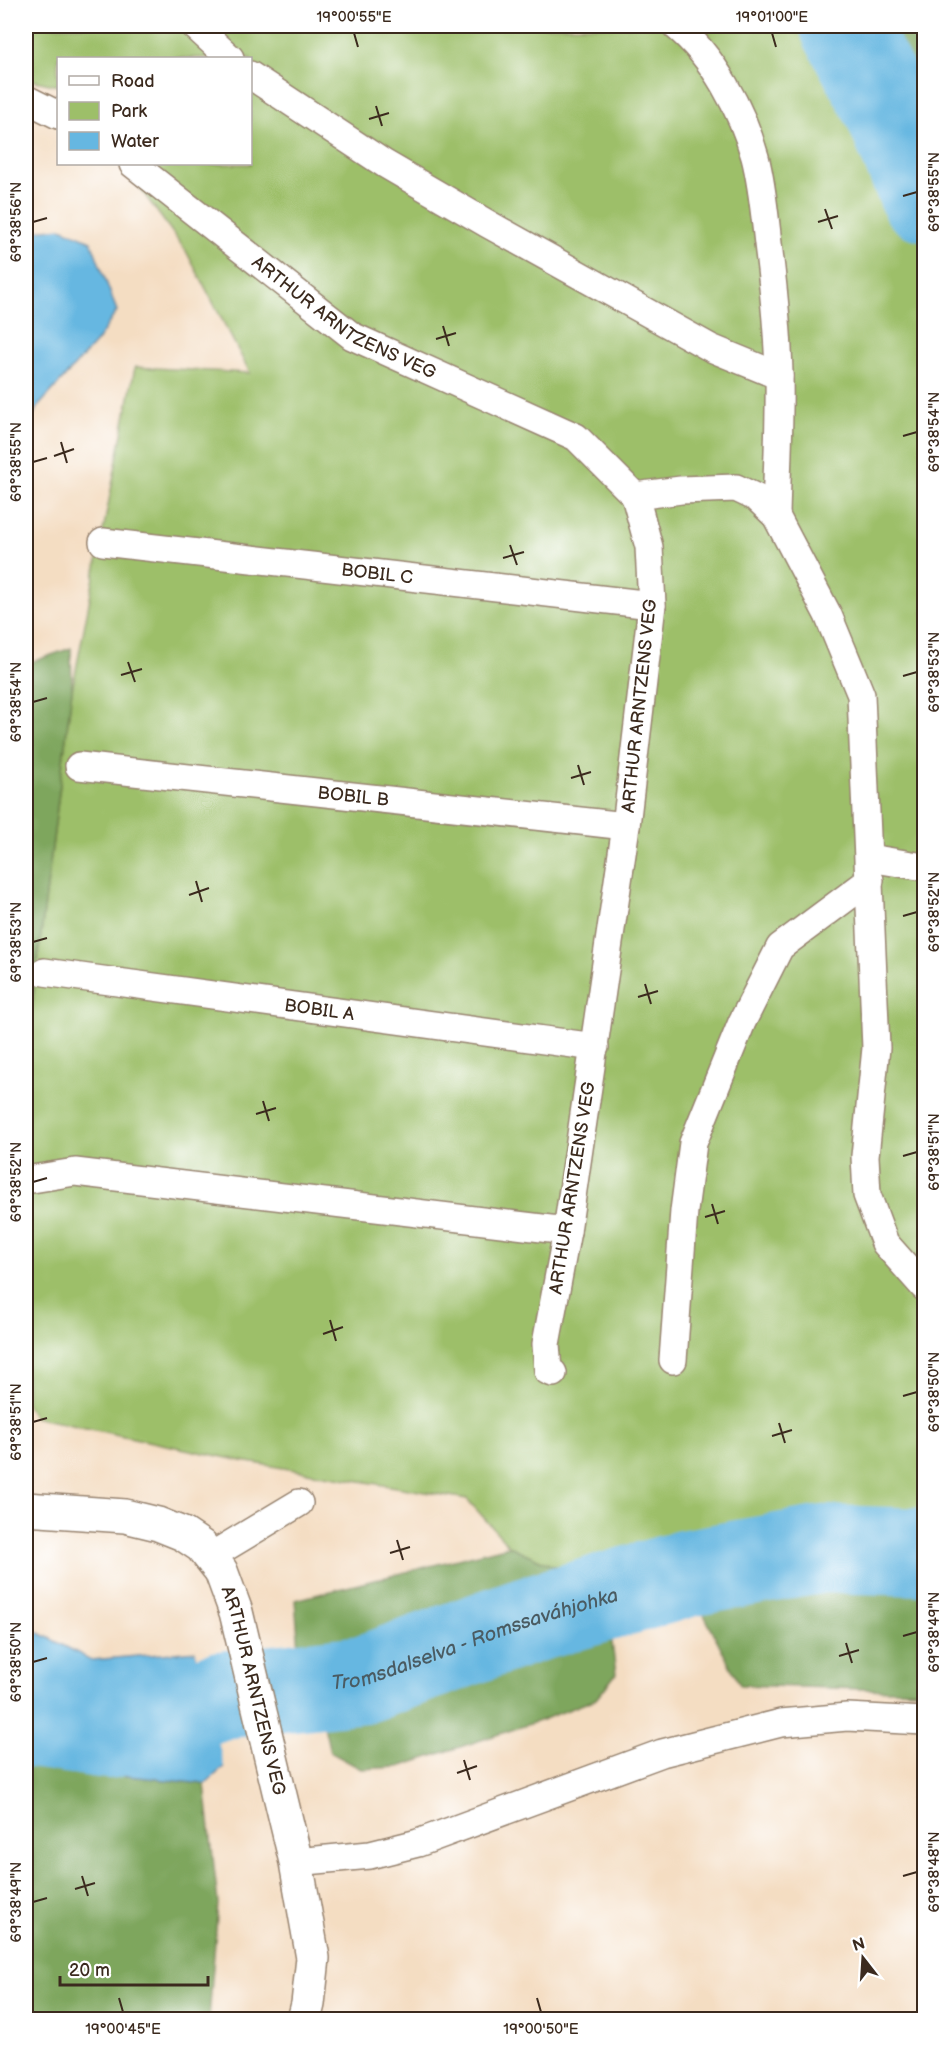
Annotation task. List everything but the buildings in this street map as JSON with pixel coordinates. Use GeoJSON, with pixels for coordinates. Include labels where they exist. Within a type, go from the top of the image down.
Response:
{"type":"FeatureCollection","features":[{"type":"Feature","properties":{"kind":"street","name":"ARTHUR ARNTZENS VEG"},"geometry":{"type":"LineString","coordinates":[[26,1509],[125,1516],[158,1524],[183,1534],[201,1546],[211,1556],[226,1582],[236,1612],[296,1862],[313,1958],[308,2004],[303,2019]]}},
{"type":"Feature","properties":{"kind":"lane"},"geometry":{"type":"LineString","coordinates":[[195,26],[229,57]]}},
{"type":"Feature","properties":{"kind":"lane"},"geometry":{"type":"LineString","coordinates":[[676,26],[702,51],[725,85],[754,156],[762,191],[774,298],[779,376],[776,516]]}},
{"type":"Feature","properties":{"kind":"lane"},"geometry":{"type":"LineString","coordinates":[[252,76],[347,141],[488,224],[711,348],[779,376]]}},
{"type":"Feature","properties":{"kind":"lane"},"geometry":{"type":"LineString","coordinates":[[26,99],[57,114]]}},
{"type":"Feature","properties":{"kind":"lane","name":"ARTHUR ARNTZENS VEG"},"geometry":{"type":"LineString","coordinates":[[134,165],[352,336],[576,437],[635,496],[649,547],[652,605],[626,826],[595,1047],[567,1230],[546,1344],[548,1371],[553,1373]]}},
{"type":"Feature","properties":{"kind":"lane"},"geometry":{"type":"LineString","coordinates":[[635,496],[681,489],[736,488],[757,498],[776,516],[828,615],[861,695],[876,1048],[865,1156],[867,1195],[885,1243],[924,1287]]}},
{"type":"Feature","properties":{"kind":"lane","name":"BOBIL C"},"geometry":{"type":"LineString","coordinates":[[103,542],[652,605]]}},
{"type":"Feature","properties":{"kind":"lane","name":"BOBIL B"},"geometry":{"type":"LineString","coordinates":[[79,766],[626,826]]}},
{"type":"Feature","properties":{"kind":"lane"},"geometry":{"type":"LineString","coordinates":[[673,1360],[684,1211],[693,1143],[742,1022],[780,947],[870,869],[924,867]]}},
{"type":"Feature","properties":{"kind":"lane","name":"BOBIL A"},"geometry":{"type":"LineString","coordinates":[[44,972],[595,1047]]}},
{"type":"Feature","properties":{"kind":"lane"},"geometry":{"type":"LineString","coordinates":[[26,1180],[75,1172],[567,1230]]}},
{"type":"Feature","properties":{"kind":"lane"},"geometry":{"type":"LineString","coordinates":[[211,1556],[298,1503]]}},
{"type":"Feature","properties":{"kind":"lane"},"geometry":{"type":"LineString","coordinates":[[296,1862],[370,1855],[418,1843],[662,1753],[781,1723],[847,1717],[924,1721]]}},
{"type":"Feature","properties":{"kind":"green space"},"geometry":{"type":"Polygon","coordinates":[[[26,26],[822,26],[834,62],[862,112],[911,216],[924,252],[924,1519],[907,1513],[801,1516],[723,1523],[603,1572],[553,1566],[509,1546],[467,1499],[242,1461],[34,1417],[26,1404],[26,1052],[72,690],[135,367],[250,373],[186,251],[123,165],[252,165],[252,57],[57,57],[57,86],[26,79],[26,26]]]}},
{"type":"Feature","properties":{"kind":"green space"},"geometry":{"type":"Polygon","coordinates":[[[879,26],[924,26],[924,142],[899,90],[879,26]]]}},
{"type":"Feature","properties":{"kind":"green space"},"geometry":{"type":"Polygon","coordinates":[[[71,648],[72,690],[26,1052],[26,664],[71,648]]]}},
{"type":"Feature","properties":{"kind":"green space"},"geometry":{"type":"Polygon","coordinates":[[[509,1546],[553,1566],[603,1572],[616,1674],[596,1699],[542,1720],[399,1767],[361,1769],[330,1752],[323,1722],[299,1649],[295,1600],[509,1546]]]}},
{"type":"Feature","properties":{"kind":"green space"},"geometry":{"type":"Polygon","coordinates":[[[831,1582],[917,1593],[924,1596],[924,1691],[740,1685],[696,1599],[831,1582]]]}},
{"type":"Feature","properties":{"kind":"green space"},"geometry":{"type":"Polygon","coordinates":[[[26,1745],[91,1772],[205,1784],[218,1903],[209,2019],[26,2019],[26,1745]]]}},
{"type":"Feature","properties":{"kind":"water"},"geometry":{"type":"Polygon","coordinates":[[[61,228],[91,241],[117,311],[97,341],[36,409],[26,436],[26,232],[61,228]]]}},
{"type":"Feature","properties":{"kind":"water"},"geometry":{"type":"Polygon","coordinates":[[[26,1626],[91,1660],[196,1651],[225,1766],[205,1784],[91,1772],[26,1745],[26,1626]]]}},
{"type":"Feature","properties":{"kind":"pier"},"geometry":{"type":"Polygon","coordinates":[[[195,1648],[199,1650],[227,1766],[225,1770],[195,1648]]]}},
{"type":"Feature","properties":{"kind":"waterway","name":"Tromsdalselva - Romssaváhjohka"},"geometry":{"type":"LineString","coordinates":[[844,26],[887,107],[924,197]]}},
{"type":"Feature","properties":{"kind":"waterway","name":"Tromsdalselva - Romssaváhjohka"},"geometry":{"type":"LineString","coordinates":[[26,1723],[108,1735],[222,1695],[364,1679],[528,1620],[688,1573],[824,1549],[924,1552]]}}]}
